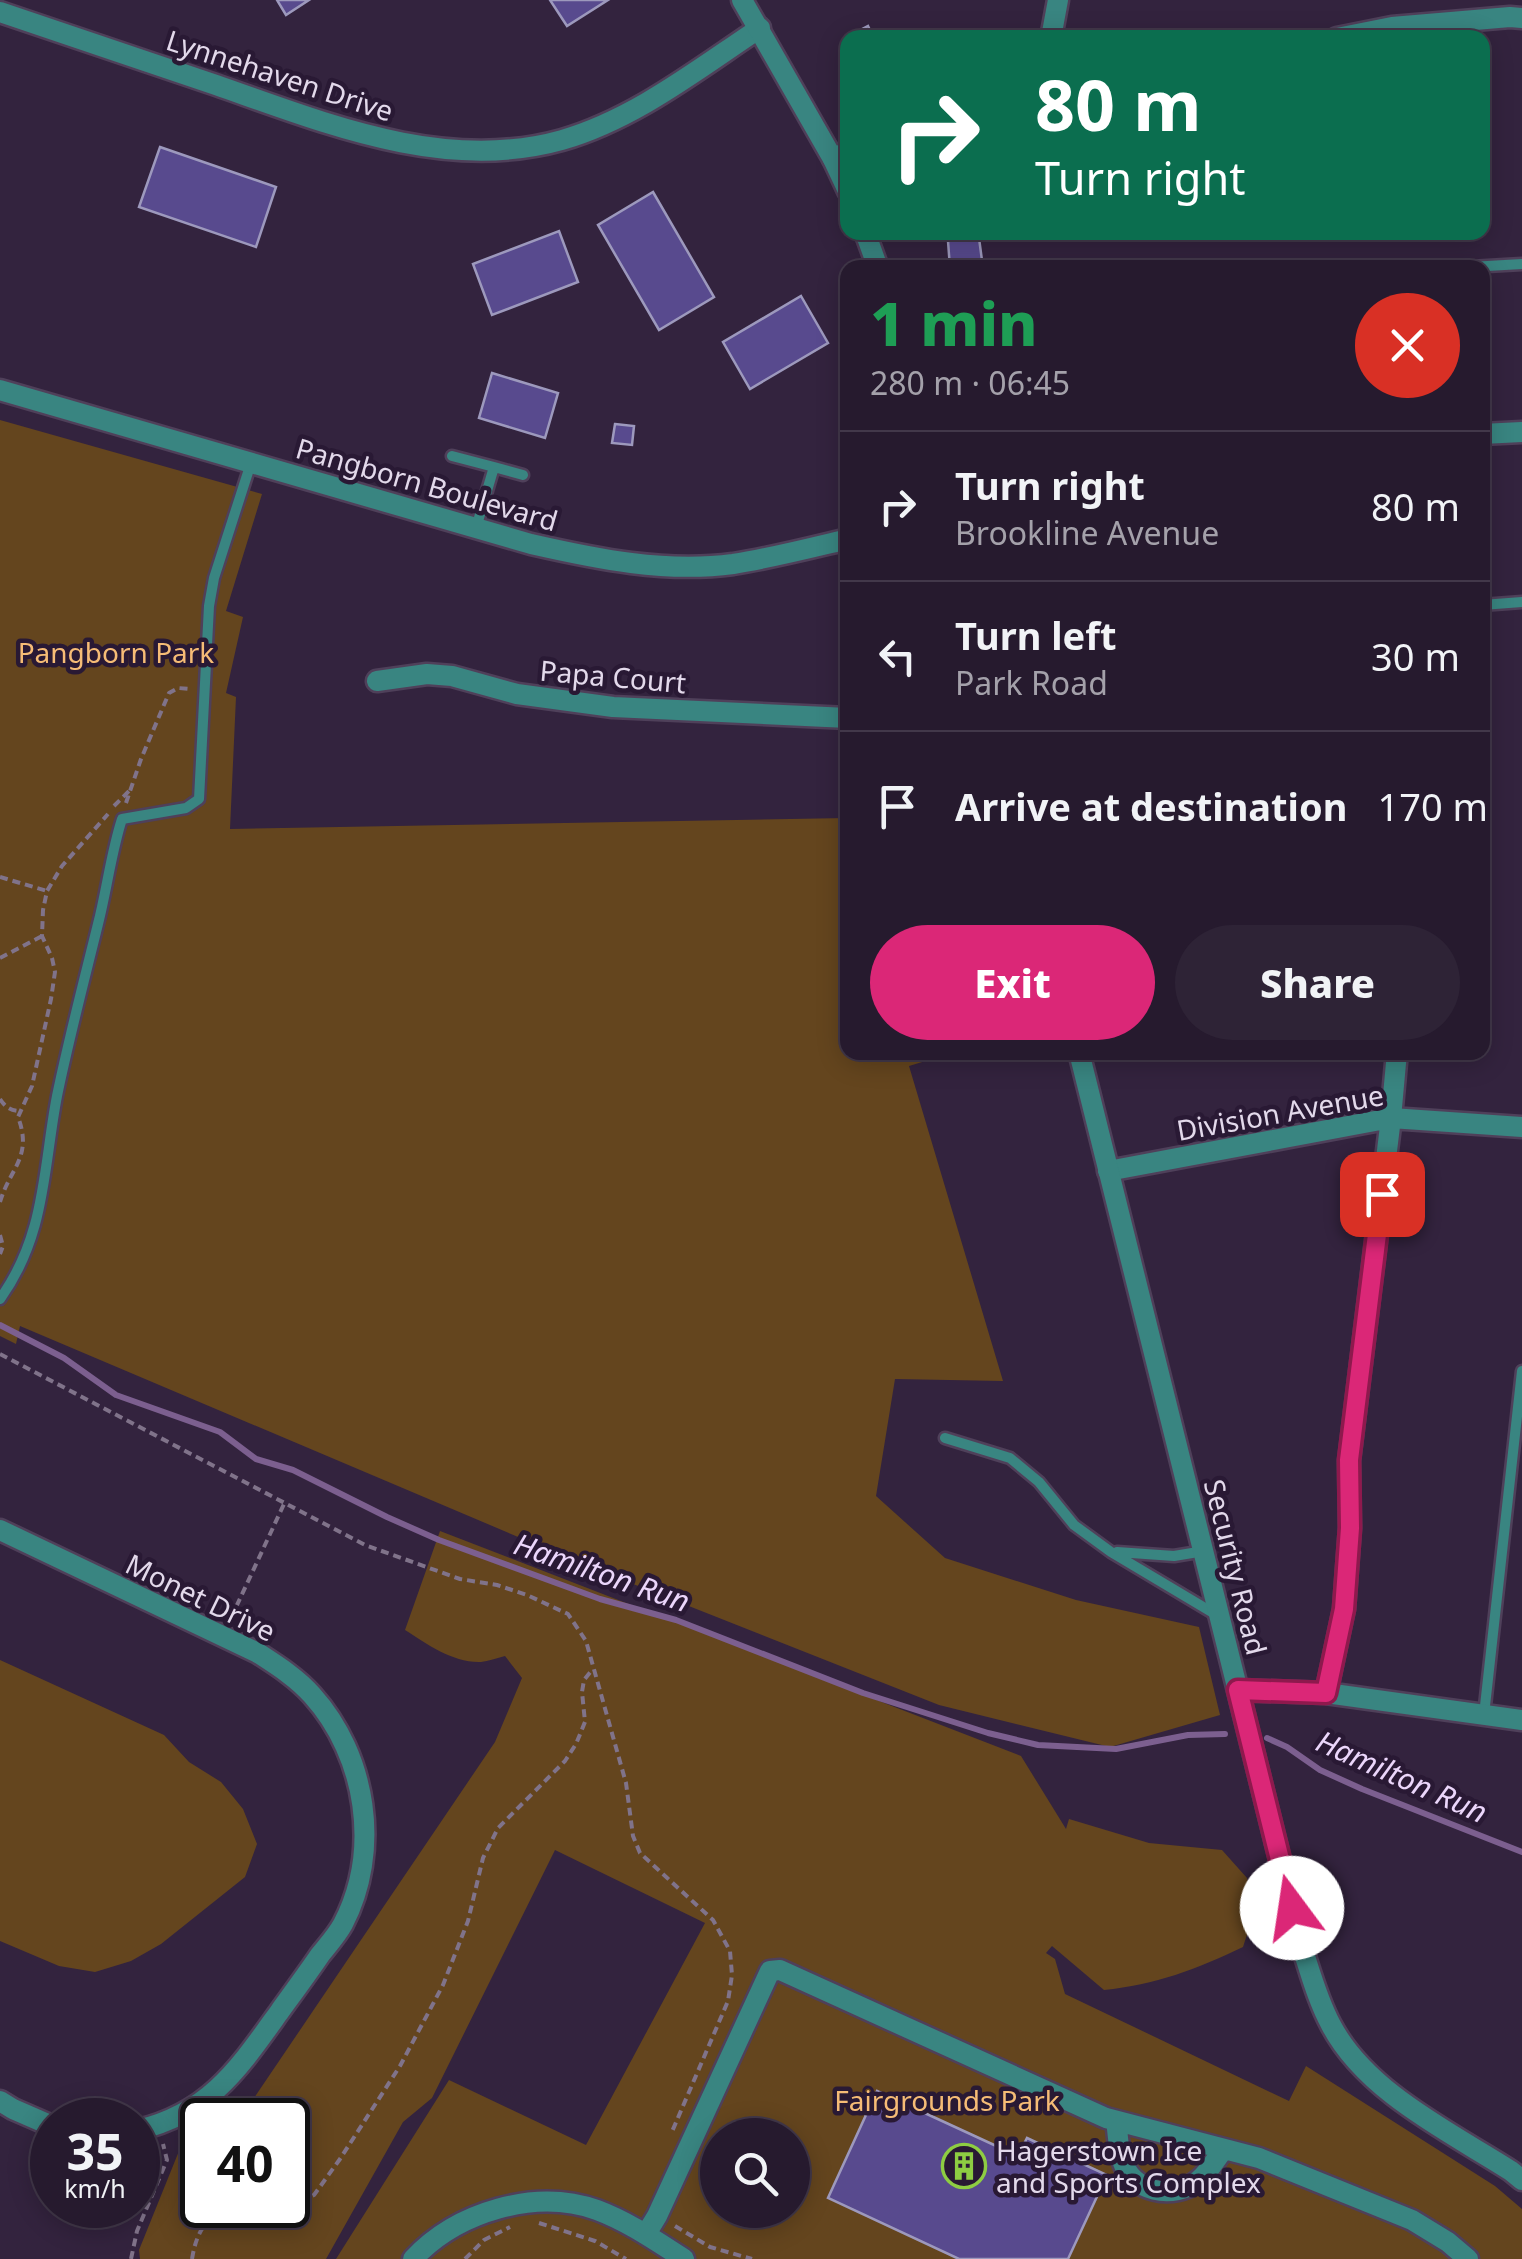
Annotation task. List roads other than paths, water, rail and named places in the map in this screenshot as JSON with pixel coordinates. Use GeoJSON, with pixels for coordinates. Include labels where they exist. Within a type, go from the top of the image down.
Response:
{"type":"FeatureCollection","features":[{"type":"Feature","properties":{"kind":"street"},"geometry":{"type":"LineString","coordinates":[[742,0],[840,155]]}},
{"type":"Feature","properties":{"kind":"street"},"geometry":{"type":"LineString","coordinates":[[1052,30],[1058,0]]}},
{"type":"Feature","properties":{"kind":"street","name":"Lynnehaven Drive"},"geometry":{"type":"LineString","coordinates":[[0,12],[328,124],[410,144],[473,151],[518,149],[563,139],[622,116],[760,28]]}},
{"type":"Feature","properties":{"kind":"street"},"geometry":{"type":"LineString","coordinates":[[1377,30],[1522,18]]}},
{"type":"Feature","properties":{"kind":"street","name":"Pangborn Boulevard"},"geometry":{"type":"LineString","coordinates":[[0,390],[592,558],[682,566],[730,564],[840,540]]}},
{"type":"Feature","properties":{"kind":"street"},"geometry":{"type":"LineString","coordinates":[[1490,434],[1522,432]]}},
{"type":"Feature","properties":{"kind":"street","name":"Papa Court"},"geometry":{"type":"LineString","coordinates":[[377,680],[426,674],[452,676],[517,694],[613,707],[840,718]]}},
{"type":"Feature","properties":{"kind":"street","name":"Security Road"},"geometry":{"type":"LineString","coordinates":[[1081,1060],[1315,1989],[1332,2026],[1353,2057],[1383,2087],[1522,2180]]}},
{"type":"Feature","properties":{"kind":"street"},"geometry":{"type":"LineString","coordinates":[[1326,1693],[1344,1609],[1350,1528],[1349,1460],[1396,1060]]}},
{"type":"Feature","properties":{"kind":"street","name":"Division Avenue"},"geometry":{"type":"LineString","coordinates":[[1108,1171],[1391,1118],[1522,1127]]}},
{"type":"Feature","properties":{"kind":"street","name":"Monet Drive"},"geometry":{"type":"LineString","coordinates":[[0,1530],[258,1653],[288,1672],[333,1722],[348,1749],[360,1786],[363,1855],[342,1925],[237,2071],[189,2112],[160,2123]]}},
{"type":"Feature","properties":{"kind":"street"},"geometry":{"type":"LineString","coordinates":[[1238,1690],[1326,1693],[1522,1720]]}},
{"type":"Feature","properties":{"kind":"street"},"geometry":{"type":"LineString","coordinates":[[652,2225],[770,1972],[780,1970],[1116,2121],[1259,2158],[1412,2220],[1468,2259]]}},
{"type":"Feature","properties":{"kind":"street"},"geometry":{"type":"LineString","coordinates":[[0,2101],[30,2117]]}},
{"type":"Feature","properties":{"kind":"street"},"geometry":{"type":"LineString","coordinates":[[1116,2121],[1121,2159],[1130,2175],[1145,2187],[1166,2193],[1180,2191],[1200,2180],[1223,2150]]}},
{"type":"Feature","properties":{"kind":"street"},"geometry":{"type":"LineString","coordinates":[[413,2259],[444,2232],[468,2220],[520,2204],[554,2203],[592,2208],[620,2220],[652,2225],[684,2259]]}},
{"type":"Feature","properties":{"kind":"lane"},"geometry":{"type":"LineString","coordinates":[[1490,266],[1522,264]]}},
{"type":"Feature","properties":{"kind":"lane"},"geometry":{"type":"LineString","coordinates":[[452,456],[523,475]]}},
{"type":"Feature","properties":{"kind":"lane"},"geometry":{"type":"LineString","coordinates":[[0,1300],[30,1244],[45,1185],[48,1140],[63,1068],[122,819],[186,808],[200,799],[206,631],[214,578],[251,463]]}},
{"type":"Feature","properties":{"kind":"lane"},"geometry":{"type":"LineString","coordinates":[[476,528],[494,467]]}},
{"type":"Feature","properties":{"kind":"lane"},"geometry":{"type":"LineString","coordinates":[[1490,604],[1522,602]]}},
{"type":"Feature","properties":{"kind":"lane"},"geometry":{"type":"LineString","coordinates":[[1484,1715],[1522,1371]]}},
{"type":"Feature","properties":{"kind":"lane"},"geometry":{"type":"LineString","coordinates":[[945,1438],[1010,1458],[1039,1482],[1074,1525],[1111,1552],[1220,1616]]}},
{"type":"Feature","properties":{"kind":"lane"},"geometry":{"type":"LineString","coordinates":[[1111,1552],[1174,1556],[1204,1551]]}},
{"type":"Feature","properties":{"kind":"waterway","name":"Hamilton Run"},"geometry":{"type":"LineString","coordinates":[[0,1325],[64,1358],[116,1395],[220,1432],[256,1459],[293,1470],[439,1540],[600,1599],[676,1620],[863,1693],[1038,1745],[1116,1749],[1188,1735],[1225,1734]]}},
{"type":"Feature","properties":{"kind":"waterway","name":"Hamilton Run"},"geometry":{"type":"LineString","coordinates":[[1267,1738],[1320,1770],[1362,1789],[1522,1852]]}},
{"type":"Feature","properties":{"kind":"place","name":"Hagerstown Ice and Sports Complex"},"geometry":{"type":"Point","coordinates":[964,2166]}},
{"type":"Feature","properties":{"kind":"park label","name":"Pangborn Park"},"geometry":{"type":"Point","coordinates":[116,652]}},
{"type":"Feature","properties":{"kind":"park label","name":"Fairgrounds Park"},"geometry":{"type":"Point","coordinates":[947,2100]}}]}
